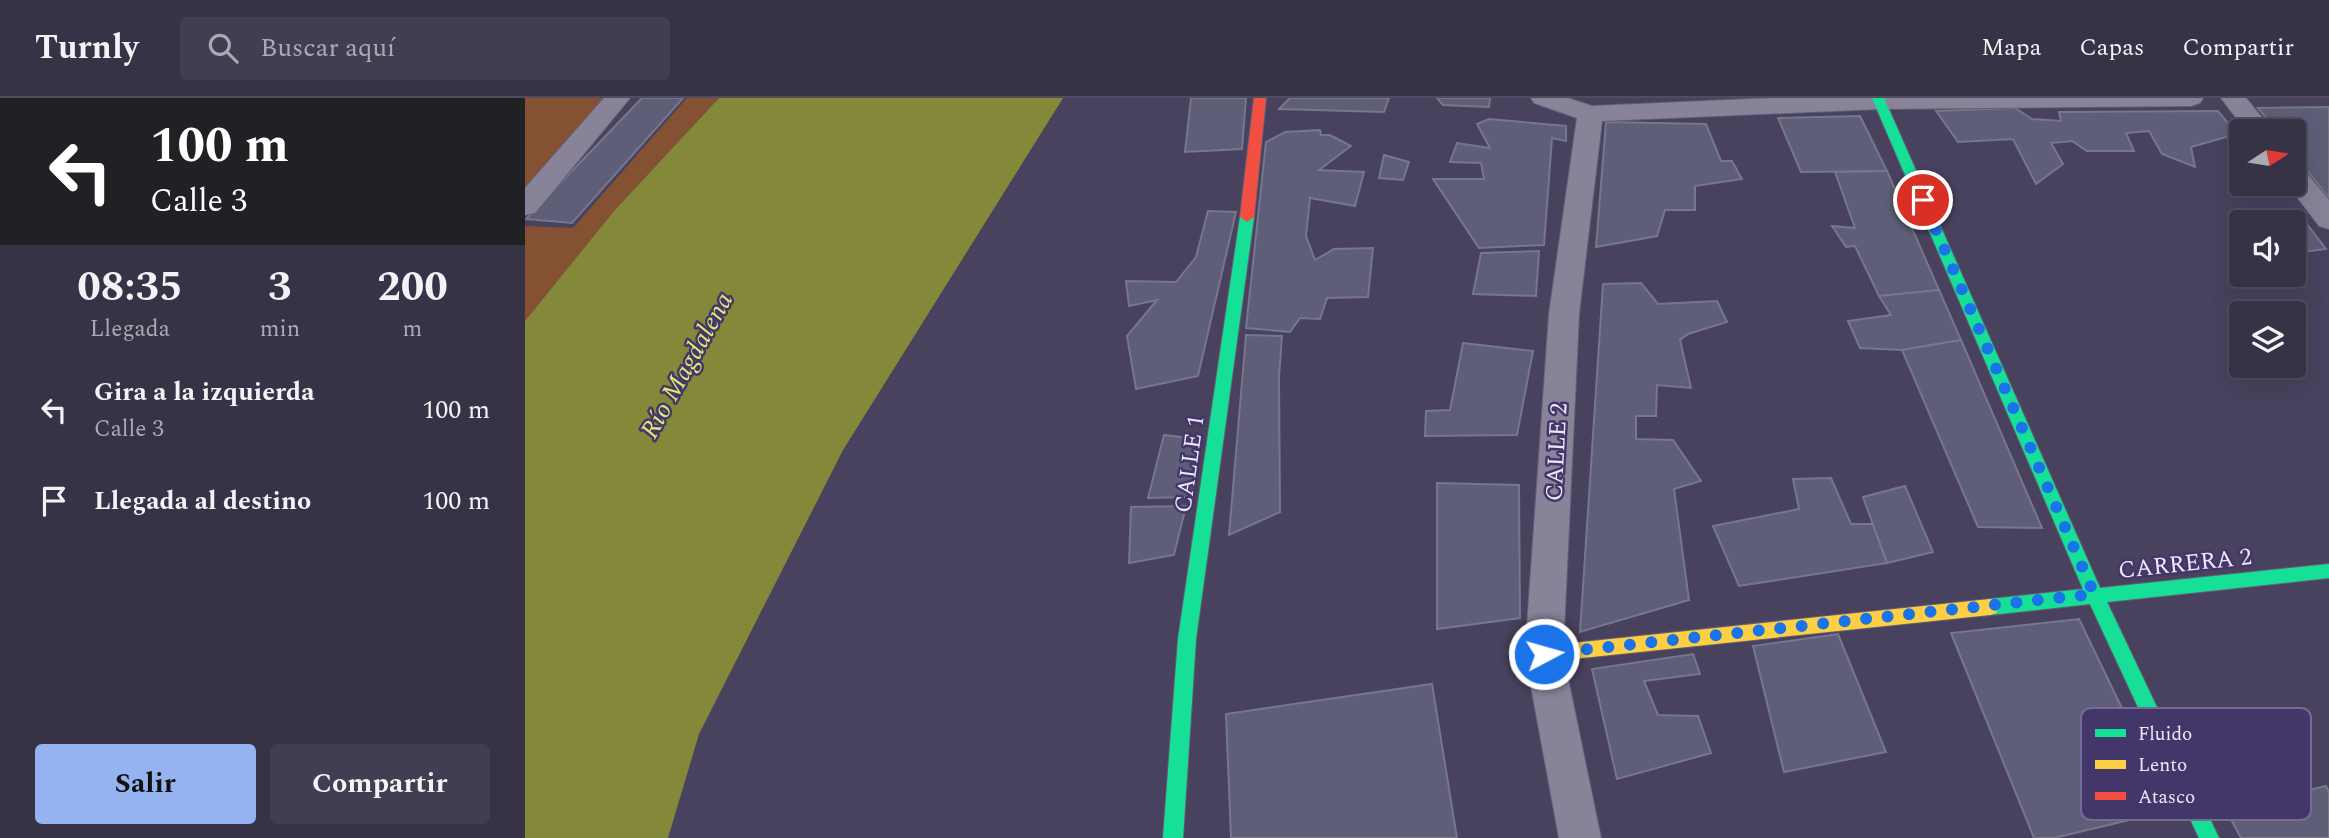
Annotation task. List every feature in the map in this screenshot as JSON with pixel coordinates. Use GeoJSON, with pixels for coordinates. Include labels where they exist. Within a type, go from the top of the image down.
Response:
{"type":"FeatureCollection","features":[{"type":"Feature","properties":{"kind":"street"},"geometry":{"type":"LineString","coordinates":[[525,206],[618,98]]}},
{"type":"Feature","properties":{"kind":"street","name":"CALLE 1"},"geometry":{"type":"LineString","coordinates":[[1173,838],[1187,639],[1254,169],[1260,98]]}},
{"type":"Feature","properties":{"kind":"street"},"geometry":{"type":"LineString","coordinates":[[1543,98],[1590,114],[1879,100],[2191,98]]}},
{"type":"Feature","properties":{"kind":"street"},"geometry":{"type":"LineString","coordinates":[[2234,98],[2251,119]]}},
{"type":"Feature","properties":{"kind":"street"},"geometry":{"type":"LineString","coordinates":[[1879,100],[2094,594],[2148,708]]}},
{"type":"Feature","properties":{"kind":"street","name":"CALLE 2"},"geometry":{"type":"LineString","coordinates":[[1580,838],[1544,654],[1564,314],[1590,114]]}},
{"type":"Feature","properties":{"kind":"street"},"geometry":{"type":"LineString","coordinates":[[2307,191],[2329,219]]}},
{"type":"Feature","properties":{"kind":"street","name":"CARRERA 2"},"geometry":{"type":"LineString","coordinates":[[1544,654],[2329,571]]}},
{"type":"Feature","properties":{"kind":"street"},"geometry":{"type":"LineString","coordinates":[[2201,820],[2209,838]]}},
{"type":"Feature","properties":{"kind":"shaded area"},"geometry":{"type":"Polygon","coordinates":[[[525,98],[611,98],[525,192],[525,98]]]}},
{"type":"Feature","properties":{"kind":"shaded area"},"geometry":{"type":"Polygon","coordinates":[[[687,98],[719,98],[614,211],[525,321],[525,226],[573,228],[687,98]]]}},
{"type":"Feature","properties":{"kind":"water","name":"Río Magdalena"},"geometry":{"type":"Polygon","coordinates":[[[719,98],[1063,98],[843,450],[699,734],[668,838],[525,838],[525,321],[614,211],[719,98]]]}},
{"type":"Feature","properties":{"kind":"building"},"geometry":{"type":"Polygon","coordinates":[[[642,98],[683,98],[572,223],[526,219],[642,98]]]}},
{"type":"Feature","properties":{"kind":"building"},"geometry":{"type":"Polygon","coordinates":[[[1191,98],[1246,98],[1242,149],[1185,152],[1191,98]]]}},
{"type":"Feature","properties":{"kind":"building"},"geometry":{"type":"Polygon","coordinates":[[[1290,98],[1389,98],[1384,112],[1279,109],[1290,98]]]}},
{"type":"Feature","properties":{"kind":"building"},"geometry":{"type":"Polygon","coordinates":[[[1437,98],[1490,98],[1489,107],[1443,105],[1437,98]]]}},
{"type":"Feature","properties":{"kind":"building"},"geometry":{"type":"Polygon","coordinates":[[[2329,107],[2329,198],[2307,170],[2307,119],[2267,119],[2258,108],[2329,107]]]}},
{"type":"Feature","properties":{"kind":"building"},"geometry":{"type":"Polygon","coordinates":[[[2015,108],[2032,119],[2061,121],[2059,112],[2218,111],[2229,124],[2229,136],[2191,147],[2195,167],[2162,154],[2149,131],[2126,133],[2134,151],[2087,151],[2072,141],[2051,143],[2063,164],[2036,184],[2013,139],[1958,142],[1936,111],[2015,108]]]}},
{"type":"Feature","properties":{"kind":"building"},"geometry":{"type":"Polygon","coordinates":[[[1860,116],[1887,171],[1801,172],[1778,118],[1860,116]]]}},
{"type":"Feature","properties":{"kind":"building"},"geometry":{"type":"Polygon","coordinates":[[[1489,119],[1566,126],[1566,141],[1552,138],[1544,245],[1479,248],[1433,179],[1484,179],[1481,163],[1450,162],[1457,143],[1490,148],[1477,124],[1489,119]]]}},
{"type":"Feature","properties":{"kind":"building"},"geometry":{"type":"Polygon","coordinates":[[[1606,122],[1706,124],[1721,161],[1732,161],[1742,179],[1695,186],[1695,210],[1665,210],[1657,236],[1596,247],[1606,122]]]}},
{"type":"Feature","properties":{"kind":"building"},"geometry":{"type":"Polygon","coordinates":[[[1320,130],[1321,135],[1330,135],[1351,146],[1319,170],[1364,172],[1355,206],[1310,198],[1306,236],[1315,260],[1334,249],[1373,248],[1368,297],[1327,298],[1320,319],[1300,318],[1290,332],[1246,328],[1266,142],[1285,132],[1320,130]]]}},
{"type":"Feature","properties":{"kind":"building"},"geometry":{"type":"Polygon","coordinates":[[[1384,155],[1409,162],[1403,180],[1379,178],[1384,155]]]}},
{"type":"Feature","properties":{"kind":"building"},"geometry":{"type":"Polygon","coordinates":[[[1887,171],[1939,290],[1879,296],[1855,246],[1846,247],[1832,226],[1855,228],[1835,172],[1887,171]]]}},
{"type":"Feature","properties":{"kind":"building"},"geometry":{"type":"Polygon","coordinates":[[[1208,211],[1236,212],[1198,376],[1136,389],[1127,336],[1157,300],[1129,306],[1126,281],[1176,282],[1196,257],[1208,211]]]}},
{"type":"Feature","properties":{"kind":"building"},"geometry":{"type":"Polygon","coordinates":[[[2306,223],[2326,249],[2306,252],[2306,223]]]}},
{"type":"Feature","properties":{"kind":"building"},"geometry":{"type":"Polygon","coordinates":[[[1539,251],[1536,296],[1473,294],[1481,253],[1539,251]]]}},
{"type":"Feature","properties":{"kind":"building"},"geometry":{"type":"Polygon","coordinates":[[[1641,283],[1658,304],[1717,301],[1727,322],[1688,334],[1680,340],[1691,388],[1657,385],[1656,416],[1636,416],[1636,439],[1673,440],[1701,481],[1674,489],[1689,600],[1580,632],[1603,284],[1641,283]]]}},
{"type":"Feature","properties":{"kind":"building"},"geometry":{"type":"Polygon","coordinates":[[[1939,290],[1961,340],[1902,350],[1860,348],[1848,321],[1891,315],[1879,296],[1939,290]]]}},
{"type":"Feature","properties":{"kind":"building"},"geometry":{"type":"Polygon","coordinates":[[[1246,335],[1282,336],[1279,377],[1280,512],[1229,535],[1246,335]]]}},
{"type":"Feature","properties":{"kind":"building"},"geometry":{"type":"Polygon","coordinates":[[[1961,340],[2042,528],[1978,527],[1902,350],[1961,340]]]}},
{"type":"Feature","properties":{"kind":"building"},"geometry":{"type":"Polygon","coordinates":[[[1463,343],[1533,351],[1517,435],[1425,436],[1426,411],[1450,410],[1463,343]]]}},
{"type":"Feature","properties":{"kind":"building"},"geometry":{"type":"Polygon","coordinates":[[[1164,435],[1197,439],[1193,497],[1148,498],[1164,435]]]}},
{"type":"Feature","properties":{"kind":"building"},"geometry":{"type":"Polygon","coordinates":[[[1831,478],[1851,524],[1873,524],[1887,563],[1739,586],[1713,526],[1799,509],[1793,479],[1831,478]]]}},
{"type":"Feature","properties":{"kind":"building"},"geometry":{"type":"Polygon","coordinates":[[[1437,483],[1519,485],[1520,618],[1437,629],[1437,483]]]}},
{"type":"Feature","properties":{"kind":"building"},"geometry":{"type":"Polygon","coordinates":[[[1905,486],[1933,552],[1887,563],[1863,497],[1905,486]]]}},
{"type":"Feature","properties":{"kind":"building"},"geometry":{"type":"Polygon","coordinates":[[[1186,506],[1174,555],[1129,563],[1131,507],[1186,506]]]}},
{"type":"Feature","properties":{"kind":"building"},"geometry":{"type":"Polygon","coordinates":[[[2079,619],[2122,708],[2081,708],[2081,820],[2129,820],[2054,838],[2034,838],[1951,633],[2079,619]]]}},
{"type":"Feature","properties":{"kind":"building"},"geometry":{"type":"Polygon","coordinates":[[[1838,634],[1886,752],[1784,772],[1753,646],[1838,634]]]}},
{"type":"Feature","properties":{"kind":"building"},"geometry":{"type":"Polygon","coordinates":[[[1693,654],[1700,674],[1644,681],[1658,715],[1698,716],[1711,753],[1617,779],[1592,669],[1693,654]]]}},
{"type":"Feature","properties":{"kind":"building"},"geometry":{"type":"Polygon","coordinates":[[[1432,684],[1457,838],[1231,838],[1226,714],[1432,684]]]}},
{"type":"Feature","properties":{"kind":"building"},"geometry":{"type":"Polygon","coordinates":[[[2326,786],[2329,792],[2329,838],[2241,838],[2231,820],[2311,820],[2311,790],[2326,786]]]}},
{"type":"Feature","properties":{"kind":"traffic: fast"},"geometry":{"type":"LineString","coordinates":[[1878,98],[2094,594],[2148,708]]}},
{"type":"Feature","properties":{"kind":"traffic: fast"},"geometry":{"type":"LineString","coordinates":[[1173,838],[1187,639],[1247,217]]}},
{"type":"Feature","properties":{"kind":"traffic: fast"},"geometry":{"type":"LineString","coordinates":[[1990,607],[2329,571]]}},
{"type":"Feature","properties":{"kind":"traffic: fast"},"geometry":{"type":"LineString","coordinates":[[2201,820],[2209,838]]}},
{"type":"Feature","properties":{"kind":"traffic: slow"},"geometry":{"type":"LineString","coordinates":[[1544,654],[1990,607]]}},
{"type":"Feature","properties":{"kind":"traffic: jam"},"geometry":{"type":"LineString","coordinates":[[1247,217],[1260,98]]}},
{"type":"Feature","properties":{"kind":"route"},"geometry":{"type":"LineString","coordinates":[[1544,654],[2094,594],[1923,200]]}}]}
